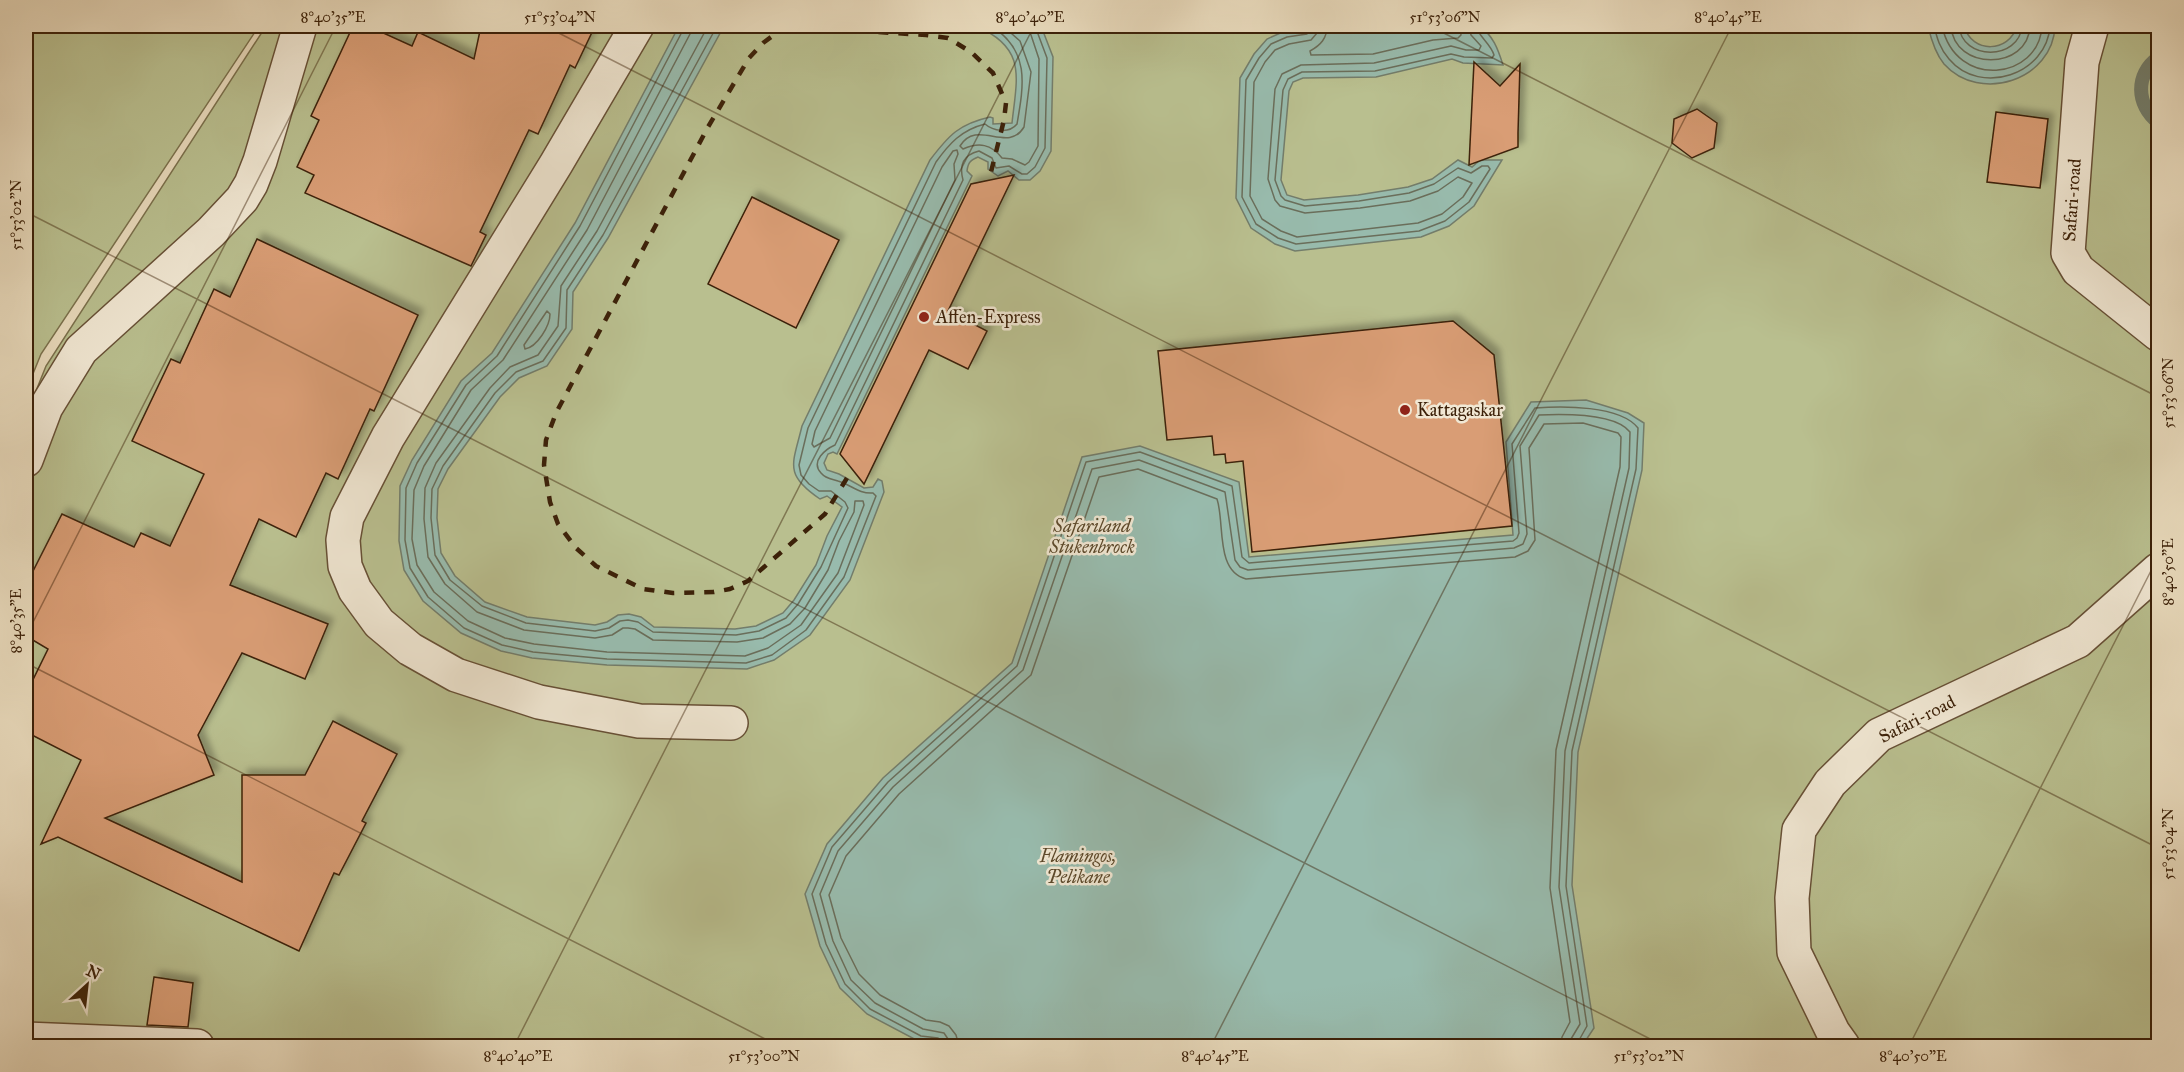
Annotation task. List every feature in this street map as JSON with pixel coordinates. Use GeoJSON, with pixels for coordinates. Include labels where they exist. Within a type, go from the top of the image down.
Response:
{"type":"FeatureCollection","features":[{"type":"Feature","properties":{"kind":"lane"},"geometry":{"type":"LineString","coordinates":[[26,460],[46,407],[81,350],[211,232],[242,199],[260,161],[300,26]]}},
{"type":"Feature","properties":{"kind":"lane"},"geometry":{"type":"LineString","coordinates":[[637,26],[556,164],[388,437],[347,517],[343,540],[345,566],[355,590],[379,623],[425,659],[456,675],[539,702],[639,721],[731,723]]}},
{"type":"Feature","properties":{"kind":"lane","name":"Safari-road"},"geometry":{"type":"LineString","coordinates":[[2092,26],[2082,62],[2068,253],[2078,270],[2158,334]]}},
{"type":"Feature","properties":{"kind":"lane","name":"Safari-road"},"geometry":{"type":"LineString","coordinates":[[1843,1047],[1833,1032],[1794,952],[1792,898],[1799,830],[1830,783],[1879,735],[2078,641],[2158,570]]}},
{"type":"Feature","properties":{"kind":"lane"},"geometry":{"type":"LineString","coordinates":[[26,1039],[197,1047]]}},
{"type":"Feature","properties":{"kind":"green space"},"geometry":{"type":"Polygon","coordinates":[[[26,26],[259,26],[41,354],[26,391],[26,26]]]}},
{"type":"Feature","properties":{"kind":"green space","name":"Safariland Stukenbrock"},"geometry":{"type":"Polygon","coordinates":[[[266,26],[2158,26],[2158,1046],[26,1046],[26,416],[46,366],[266,26]]]}},
{"type":"Feature","properties":{"kind":"water"},"geometry":{"type":"Polygon","coordinates":[[[679,26],[724,26],[608,238],[573,292],[572,329],[547,366],[519,378],[500,397],[448,469],[438,489],[437,518],[441,553],[455,576],[485,602],[527,617],[595,625],[607,622],[618,615],[629,614],[641,617],[654,627],[735,629],[756,626],[783,613],[816,565],[827,536],[842,507],[827,496],[820,499],[800,482],[796,475],[794,459],[802,426],[930,160],[949,137],[970,123],[990,117],[993,118],[993,124],[1012,123],[1016,78],[1011,54],[1004,44],[976,26],[1041,26],[1053,57],[1051,151],[1040,171],[1030,180],[1019,180],[1008,171],[998,176],[988,169],[988,162],[978,157],[969,163],[967,171],[972,176],[837,454],[833,452],[828,454],[824,463],[827,470],[864,488],[873,487],[878,479],[882,481],[884,492],[850,580],[810,635],[774,660],[747,669],[607,665],[532,658],[501,651],[461,633],[423,601],[404,570],[399,541],[400,486],[412,460],[461,381],[492,353],[575,223],[679,26]]]}},
{"type":"Feature","properties":{"kind":"water"},"geometry":{"type":"Polygon","coordinates":[[[1325,26],[1479,26],[1491,38],[1503,65],[1463,63],[1452,59],[1376,77],[1303,78],[1293,82],[1289,91],[1281,180],[1287,195],[1304,200],[1408,187],[1432,179],[1458,160],[1472,167],[1480,160],[1502,160],[1474,206],[1449,226],[1421,237],[1295,251],[1275,244],[1251,228],[1236,198],[1240,78],[1254,54],[1267,39],[1285,31],[1325,26]]]}},
{"type":"Feature","properties":{"kind":"water"},"geometry":{"type":"Polygon","coordinates":[[[1928,26],[1964,26],[1968,35],[1975,42],[1990,47],[2006,41],[2013,35],[2017,26],[2055,26],[2051,45],[2042,60],[2028,72],[2012,80],[1994,84],[1976,83],[1959,76],[1944,64],[1936,51],[1928,26]]]}},
{"type":"Feature","properties":{"kind":"water"},"geometry":{"type":"Polygon","coordinates":[[[1586,400],[1628,413],[1644,423],[1642,470],[1578,752],[1572,885],[1594,1028],[1582,1046],[967,1046],[920,1042],[867,1014],[840,988],[820,946],[805,894],[827,844],[883,778],[1012,663],[1082,457],[1140,446],[1239,482],[1249,557],[1513,535],[1506,442],[1531,402],[1586,400]]]}},
{"type":"Feature","properties":{"kind":"building"},"geometry":{"type":"Polygon","coordinates":[[[353,26],[368,26],[412,46],[418,32],[474,59],[481,26],[595,26],[575,68],[570,65],[538,134],[529,130],[480,232],[486,235],[471,266],[305,193],[314,175],[297,167],[319,120],[311,116],[353,26]]]}},
{"type":"Feature","properties":{"kind":"building"},"geometry":{"type":"Polygon","coordinates":[[[1474,62],[1500,86],[1520,64],[1518,147],[1469,165],[1474,62]]]}},
{"type":"Feature","properties":{"kind":"building"},"geometry":{"type":"Polygon","coordinates":[[[1697,109],[1717,123],[1714,148],[1692,158],[1672,143],[1674,119],[1697,109]]]}},
{"type":"Feature","properties":{"kind":"building"},"geometry":{"type":"Polygon","coordinates":[[[1996,112],[2048,119],[2040,188],[1987,182],[1996,112]]]}},
{"type":"Feature","properties":{"kind":"building"},"geometry":{"type":"Polygon","coordinates":[[[1014,175],[948,311],[987,331],[968,369],[929,350],[864,484],[840,454],[971,184],[1014,175]]]}},
{"type":"Feature","properties":{"kind":"building"},"geometry":{"type":"Polygon","coordinates":[[[752,197],[839,240],[796,328],[708,284],[752,197]]]}},
{"type":"Feature","properties":{"kind":"building"},"geometry":{"type":"Polygon","coordinates":[[[257,239],[418,315],[374,411],[370,409],[338,479],[326,473],[296,537],[259,519],[230,585],[328,624],[305,679],[242,653],[198,735],[214,775],[105,818],[242,882],[242,775],[305,775],[333,721],[397,754],[362,821],[366,823],[339,875],[334,873],[299,951],[58,837],[41,844],[81,760],[26,732],[26,694],[48,649],[26,636],[26,585],[62,514],[134,547],[141,533],[170,546],[204,474],[132,441],[171,359],[180,363],[214,289],[230,297],[257,239]]]}},
{"type":"Feature","properties":{"kind":"building"},"geometry":{"type":"Polygon","coordinates":[[[1453,321],[1494,355],[1512,526],[1252,552],[1243,461],[1226,463],[1225,454],[1214,455],[1212,436],[1167,440],[1158,351],[1453,321]]]}},
{"type":"Feature","properties":{"kind":"building"},"geometry":{"type":"Polygon","coordinates":[[[154,977],[193,983],[188,1027],[147,1025],[154,977]]]}},
{"type":"Feature","properties":{"kind":"waterway"},"geometry":{"type":"LineString","coordinates":[[2158,58],[2145,72],[2141,90],[2145,107],[2158,122]]}},
{"type":"Feature","properties":{"kind":"railway"},"geometry":{"type":"LineString","coordinates":[[847,478],[825,514],[748,581],[730,589],[714,592],[673,593],[643,589],[596,566],[576,548],[558,524],[550,502],[544,465],[546,440],[556,413],[708,127],[749,58],[763,43],[778,32],[797,27],[926,35],[948,38],[971,52],[993,73],[1006,103],[991,172]]}},
{"type":"Feature","properties":{"kind":"place","name":"Affen-Express"},"geometry":{"type":"Point","coordinates":[924,317]}},
{"type":"Feature","properties":{"kind":"place","name":"Kattagaskar"},"geometry":{"type":"Point","coordinates":[1405,410]}},
{"type":"Feature","properties":{"kind":"park label","name":"Flamingos, Pelikane"},"geometry":{"type":"Point","coordinates":[1078,866]}}]}
